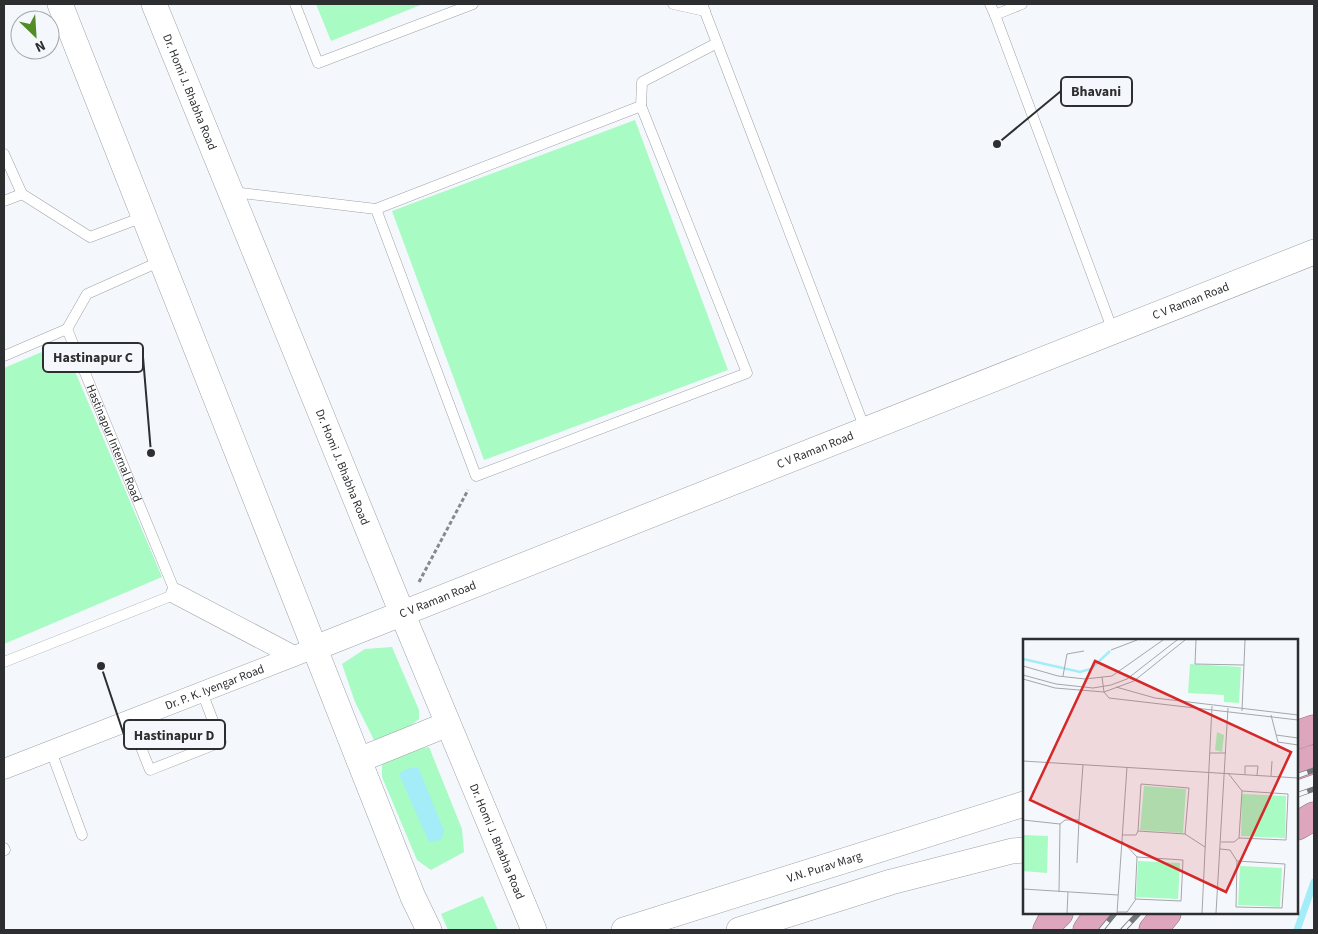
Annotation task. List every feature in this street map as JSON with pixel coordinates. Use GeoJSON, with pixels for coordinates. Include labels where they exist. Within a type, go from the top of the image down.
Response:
{"type":"FeatureCollection","features":[{"type":"Feature","properties":{"kind":"highway"},"geometry":{"type":"LineString","coordinates":[[1298,734],[1314,729]]}},
{"type":"Feature","properties":{"kind":"highway"},"geometry":{"type":"LineString","coordinates":[[1298,765],[1314,759]]}},
{"type":"Feature","properties":{"kind":"highway"},"geometry":{"type":"LineString","coordinates":[[1298,825],[1314,816]]}},
{"type":"Feature","properties":{"kind":"highway"},"geometry":{"type":"LineString","coordinates":[[1087,930],[1098,914]]}},
{"type":"Feature","properties":{"kind":"highway"},"geometry":{"type":"LineString","coordinates":[[1153,930],[1166,914]]}},
{"type":"Feature","properties":{"kind":"street"},"geometry":{"type":"LineString","coordinates":[[60,4],[161,260],[304,652],[359,760],[428,930]]}},
{"type":"Feature","properties":{"kind":"street","name":"Dr. Homi J. Bhabha Road"},"geometry":{"type":"LineString","coordinates":[[154,4],[402,613],[534,930]]}},
{"type":"Feature","properties":{"kind":"street","name":"C V Raman Road"},"geometry":{"type":"LineString","coordinates":[[304,652],[1314,252]]}},
{"type":"Feature","properties":{"kind":"street"},"geometry":{"type":"LineString","coordinates":[[176,594],[304,652]]}},
{"type":"Feature","properties":{"kind":"street","name":"Dr. P. K. Iyengar Road"},"geometry":{"type":"LineString","coordinates":[[4,769],[304,652]]}},
{"type":"Feature","properties":{"kind":"street"},"geometry":{"type":"LineString","coordinates":[[359,760],[448,724]]}},
{"type":"Feature","properties":{"kind":"street","name":"V.N. Purav Marg"},"geometry":{"type":"LineString","coordinates":[[624,930],[1023,804]]}},
{"type":"Feature","properties":{"kind":"street"},"geometry":{"type":"LineString","coordinates":[[739,930],[891,882],[1020,853]]}},
{"type":"Feature","properties":{"kind":"lane"},"geometry":{"type":"LineString","coordinates":[[295,4],[318,63],[474,4]]}},
{"type":"Feature","properties":{"kind":"lane"},"geometry":{"type":"LineString","coordinates":[[673,4],[703,7],[865,430]]}},
{"type":"Feature","properties":{"kind":"lane"},"geometry":{"type":"LineString","coordinates":[[990,4],[1113,332]]}},
{"type":"Feature","properties":{"kind":"lane"},"geometry":{"type":"LineString","coordinates":[[995,15],[1022,4]]}},
{"type":"Feature","properties":{"kind":"lane"},"geometry":{"type":"LineString","coordinates":[[376,209],[476,476],[747,373],[641,106],[642,82],[717,43]]}},
{"type":"Feature","properties":{"kind":"lane"},"geometry":{"type":"LineString","coordinates":[[231,191],[376,209],[641,106]]}},
{"type":"Feature","properties":{"kind":"lane"},"geometry":{"type":"LineString","coordinates":[[4,154],[22,194],[90,237],[144,216]]}},
{"type":"Feature","properties":{"kind":"lane"},"geometry":{"type":"LineString","coordinates":[[4,201],[22,194]]}},
{"type":"Feature","properties":{"kind":"lane"},"geometry":{"type":"LineString","coordinates":[[4,356],[67,329],[87,294],[161,260]]}},
{"type":"Feature","properties":{"kind":"lane","name":"Hastinapur Internal Road"},"geometry":{"type":"LineString","coordinates":[[67,329],[176,594]]}},
{"type":"Feature","properties":{"kind":"lane"},"geometry":{"type":"LineString","coordinates":[[4,662],[176,594]]}},
{"type":"Feature","properties":{"kind":"lane"},"geometry":{"type":"LineString","coordinates":[[130,720],[150,770],[221,742],[202,692]]}},
{"type":"Feature","properties":{"kind":"lane"},"geometry":{"type":"LineString","coordinates":[[51,751],[82,835]]}},
{"type":"Feature","properties":{"kind":"path"},"geometry":{"type":"LineString","coordinates":[[402,613],[476,476]]}},
{"type":"Feature","properties":{"kind":"green space"},"geometry":{"type":"Polygon","coordinates":[[[316,4],[423,4],[331,41],[316,4]]]}},
{"type":"Feature","properties":{"kind":"green space"},"geometry":{"type":"Polygon","coordinates":[[[635,120],[728,370],[484,460],[392,211],[635,120]]]}},
{"type":"Feature","properties":{"kind":"green space"},"geometry":{"type":"Polygon","coordinates":[[[63,343],[162,577],[4,644],[4,368],[63,343]]]}},
{"type":"Feature","properties":{"kind":"green space"},"geometry":{"type":"Polygon","coordinates":[[[392,647],[419,710],[419,719],[397,736],[374,740],[355,702],[342,664],[365,649],[392,647]]]}},
{"type":"Feature","properties":{"kind":"green space"},"geometry":{"type":"Polygon","coordinates":[[[429,747],[462,829],[464,852],[431,870],[417,860],[382,777],[382,760],[408,751],[429,747]]]}},
{"type":"Feature","properties":{"kind":"green space"},"geometry":{"type":"Polygon","coordinates":[[[483,896],[498,930],[448,930],[441,914],[483,896]]]}},
{"type":"Feature","properties":{"kind":"water"},"geometry":{"type":"Polygon","coordinates":[[[418,767],[444,831],[441,840],[429,842],[399,774],[406,769],[418,767]]]}},
{"type":"Feature","properties":{"kind":"waterway"},"geometry":{"type":"LineString","coordinates":[[1297,930],[1314,882]]}},
{"type":"Feature","properties":{"kind":"railway"},"geometry":{"type":"LineString","coordinates":[[1298,776],[1314,770]]}},
{"type":"Feature","properties":{"kind":"railway"},"geometry":{"type":"LineString","coordinates":[[1298,795],[1314,789]]}},
{"type":"Feature","properties":{"kind":"railway"},"geometry":{"type":"LineString","coordinates":[[1101,930],[1114,914]]}},
{"type":"Feature","properties":{"kind":"railway"},"geometry":{"type":"LineString","coordinates":[[1123,930],[1138,914]]}},
{"type":"Feature","properties":{"kind":"place","name":"Bhavani"},"geometry":{"type":"Point","coordinates":[997,144]}},
{"type":"Feature","properties":{"kind":"place","name":"Hastinapur C"},"geometry":{"type":"Point","coordinates":[151,453]}},
{"type":"Feature","properties":{"kind":"place","name":"Hastinapur D"},"geometry":{"type":"Point","coordinates":[101,666]}}]}
